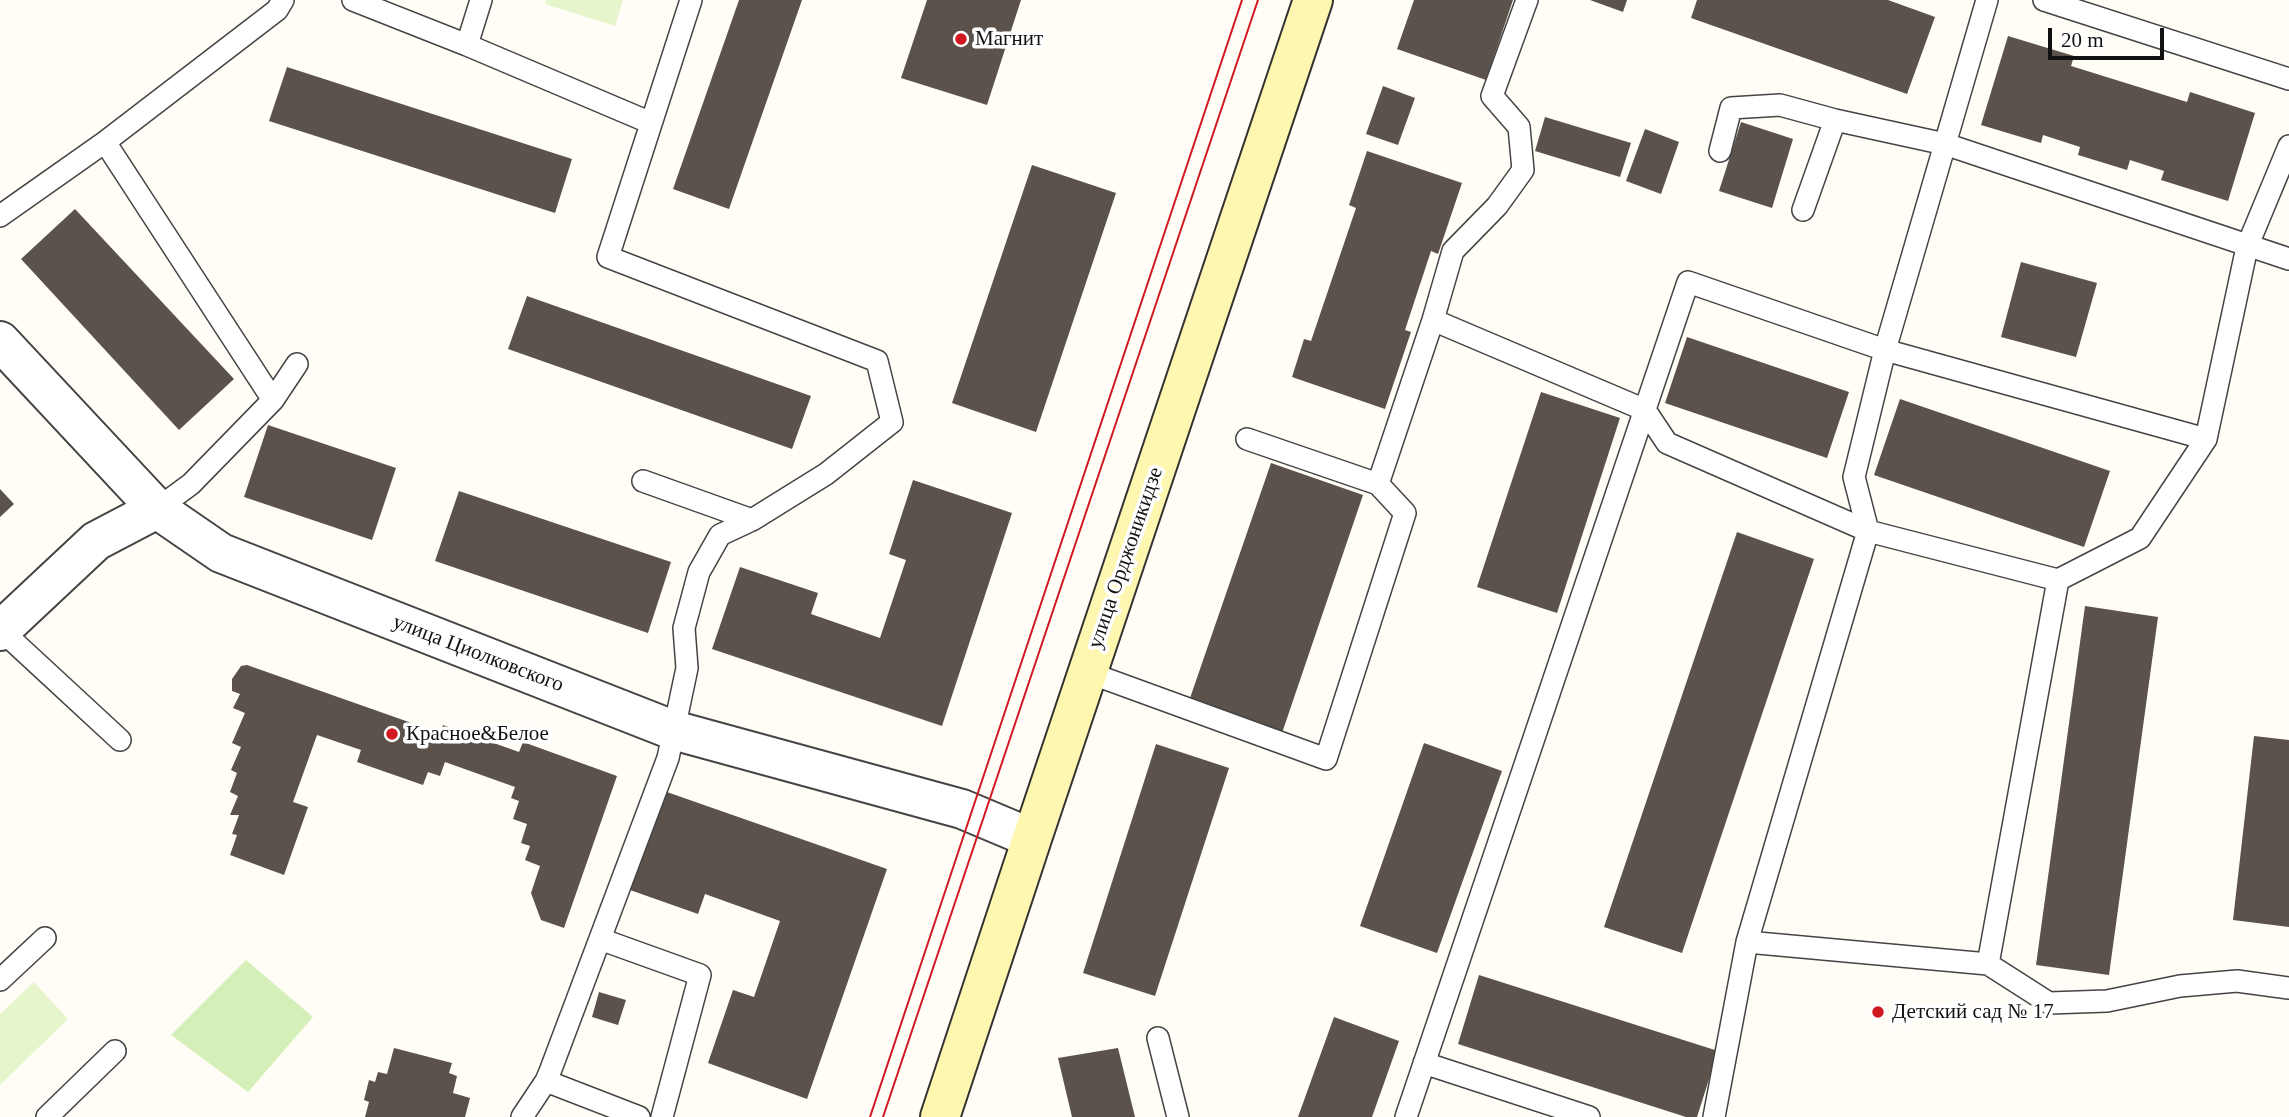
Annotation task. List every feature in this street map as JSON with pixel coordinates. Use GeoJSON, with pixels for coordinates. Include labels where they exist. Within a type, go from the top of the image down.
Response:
{"type":"FeatureCollection","features":[{"type":"Feature","properties":{"kind":"main road","name":"улица Орджоникидзе"},"geometry":{"type":"LineString","coordinates":[[940,1117],[1312,0]]}},
{"type":"Feature","properties":{"kind":"street","name":"улица Циолковского"},"geometry":{"type":"LineString","coordinates":[[0,341],[157,509],[221,554],[673,730],[962,809],[1031,838]]}},
{"type":"Feature","properties":{"kind":"street"},"geometry":{"type":"LineString","coordinates":[[0,631],[96,541],[157,509]]}},
{"type":"Feature","properties":{"kind":"lane"},"geometry":{"type":"LineString","coordinates":[[0,216],[105,142],[277,10],[283,0]]}},
{"type":"Feature","properties":{"kind":"lane"},"geometry":{"type":"LineString","coordinates":[[353,0],[651,123]]}},
{"type":"Feature","properties":{"kind":"lane"},"geometry":{"type":"LineString","coordinates":[[467,45],[481,0]]}},
{"type":"Feature","properties":{"kind":"lane"},"geometry":{"type":"LineString","coordinates":[[522,1117],[546,1081],[668,758],[687,668],[684,628],[699,572],[720,535],[752,520],[826,474],[892,422],[877,361],[608,257],[691,0]]}},
{"type":"Feature","properties":{"kind":"lane"},"geometry":{"type":"LineString","coordinates":[[1378,484],[1433,320],[1453,251],[1497,206],[1523,170],[1519,127],[1492,96],[1527,0]]}},
{"type":"Feature","properties":{"kind":"lane"},"geometry":{"type":"LineString","coordinates":[[1714,1117],[1747,942],[1868,531],[1854,477],[1885,349],[1987,0]]}},
{"type":"Feature","properties":{"kind":"lane"},"geometry":{"type":"LineString","coordinates":[[2044,0],[2289,79]]}},
{"type":"Feature","properties":{"kind":"lane"},"geometry":{"type":"LineString","coordinates":[[1720,151],[1731,108],[1780,105],[1945,144],[2289,259]]}},
{"type":"Feature","properties":{"kind":"lane"},"geometry":{"type":"LineString","coordinates":[[1803,210],[1835,120]]}},
{"type":"Feature","properties":{"kind":"lane"},"geometry":{"type":"LineString","coordinates":[[105,142],[273,400]]}},
{"type":"Feature","properties":{"kind":"lane"},"geometry":{"type":"LineString","coordinates":[[1433,320],[1645,410],[1667,443],[1868,531],[2058,580],[2140,538],[2206,439],[2247,247],[2289,146]]}},
{"type":"Feature","properties":{"kind":"lane"},"geometry":{"type":"LineString","coordinates":[[1406,1117],[1688,282],[1885,349],[2206,439]]}},
{"type":"Feature","properties":{"kind":"lane"},"geometry":{"type":"LineString","coordinates":[[157,509],[191,484],[273,400],[297,364]]}},
{"type":"Feature","properties":{"kind":"lane"},"geometry":{"type":"LineString","coordinates":[[1087,672],[1326,759],[1405,513],[1378,484],[1247,439]]}},
{"type":"Feature","properties":{"kind":"lane"},"geometry":{"type":"LineString","coordinates":[[643,481],[752,520]]}},
{"type":"Feature","properties":{"kind":"lane"},"geometry":{"type":"LineString","coordinates":[[1988,964],[2058,580]]}},
{"type":"Feature","properties":{"kind":"lane"},"geometry":{"type":"LineString","coordinates":[[0,631],[120,740]]}},
{"type":"Feature","properties":{"kind":"lane"},"geometry":{"type":"LineString","coordinates":[[0,980],[45,938]]}},
{"type":"Feature","properties":{"kind":"lane"},"geometry":{"type":"LineString","coordinates":[[600,939],[699,975],[662,1117]]}},
{"type":"Feature","properties":{"kind":"lane"},"geometry":{"type":"LineString","coordinates":[[1747,942],[1988,964],[2049,1003],[2107,1001],[2180,986],[2237,981],[2289,988]]}},
{"type":"Feature","properties":{"kind":"lane"},"geometry":{"type":"LineString","coordinates":[[1158,1038],[1178,1117]]}},
{"type":"Feature","properties":{"kind":"lane"},"geometry":{"type":"LineString","coordinates":[[47,1117],[116,1051]]}},
{"type":"Feature","properties":{"kind":"lane"},"geometry":{"type":"LineString","coordinates":[[1424,1063],[1589,1117]]}},
{"type":"Feature","properties":{"kind":"lane"},"geometry":{"type":"LineString","coordinates":[[546,1081],[639,1117]]}},
{"type":"Feature","properties":{"kind":"green space"},"geometry":{"type":"Polygon","coordinates":[[[546,0],[623,0],[615,26],[545,4],[546,0]]]}},
{"type":"Feature","properties":{"kind":"green space"},"geometry":{"type":"Polygon","coordinates":[[[246,960],[313,1017],[248,1092],[171,1035],[246,960]]]}},
{"type":"Feature","properties":{"kind":"green space"},"geometry":{"type":"Polygon","coordinates":[[[34,982],[68,1019],[0,1085],[0,1014],[34,982]]]}},
{"type":"Feature","properties":{"kind":"building"},"geometry":{"type":"Polygon","coordinates":[[[739,0],[802,0],[729,209],[673,189],[739,0]]]}},
{"type":"Feature","properties":{"kind":"building","name":"Магнит"},"geometry":{"type":"Polygon","coordinates":[[[927,0],[1021,0],[987,105],[901,78],[927,0]]]}},
{"type":"Feature","properties":{"kind":"building"},"geometry":{"type":"Polygon","coordinates":[[[1414,0],[1513,0],[1486,80],[1397,49],[1414,0]]]}},
{"type":"Feature","properties":{"kind":"building"},"geometry":{"type":"Polygon","coordinates":[[[1590,0],[1627,0],[1623,12],[1590,0]]]}},
{"type":"Feature","properties":{"kind":"building"},"geometry":{"type":"Polygon","coordinates":[[[1697,0],[1888,0],[1935,17],[1907,94],[1691,18],[1697,0]]]}},
{"type":"Feature","properties":{"kind":"building"},"geometry":{"type":"Polygon","coordinates":[[[2008,36],[2074,56],[2071,66],[2187,102],[2190,92],[2255,113],[2228,201],[2161,180],[2164,171],[2130,160],[2127,170],[2078,155],[2080,147],[2043,135],[2041,143],[1981,125],[2008,36]]]}},
{"type":"Feature","properties":{"kind":"building"},"geometry":{"type":"Polygon","coordinates":[[[287,67],[572,159],[555,213],[269,121],[287,67]]]}},
{"type":"Feature","properties":{"kind":"building"},"geometry":{"type":"Polygon","coordinates":[[[1383,86],[1415,98],[1398,145],[1366,134],[1383,86]]]}},
{"type":"Feature","properties":{"kind":"building"},"geometry":{"type":"Polygon","coordinates":[[[1545,117],[1631,143],[1620,177],[1535,151],[1545,117]]]}},
{"type":"Feature","properties":{"kind":"building"},"geometry":{"type":"Polygon","coordinates":[[[1741,122],[1793,139],[1772,208],[1719,191],[1741,122]]]}},
{"type":"Feature","properties":{"kind":"building"},"geometry":{"type":"Polygon","coordinates":[[[1645,129],[1679,142],[1661,194],[1626,181],[1645,129]]]}},
{"type":"Feature","properties":{"kind":"building"},"geometry":{"type":"Polygon","coordinates":[[[1367,151],[1462,183],[1438,254],[1431,251],[1405,330],[1411,332],[1385,409],[1292,377],[1304,339],[1311,341],[1356,208],[1349,205],[1367,151]]]}},
{"type":"Feature","properties":{"kind":"building"},"geometry":{"type":"Polygon","coordinates":[[[1032,165],[1116,193],[1036,432],[952,403],[1032,165]]]}},
{"type":"Feature","properties":{"kind":"building"},"geometry":{"type":"Polygon","coordinates":[[[75,209],[234,379],[179,430],[21,259],[75,209]]]}},
{"type":"Feature","properties":{"kind":"building"},"geometry":{"type":"Polygon","coordinates":[[[2021,262],[2097,283],[2076,357],[2001,337],[2021,262]]]}},
{"type":"Feature","properties":{"kind":"building"},"geometry":{"type":"Polygon","coordinates":[[[527,296],[811,396],[792,449],[508,349],[527,296]]]}},
{"type":"Feature","properties":{"kind":"building"},"geometry":{"type":"Polygon","coordinates":[[[1687,337],[1849,392],[1827,458],[1665,403],[1687,337]]]}},
{"type":"Feature","properties":{"kind":"building"},"geometry":{"type":"Polygon","coordinates":[[[1541,392],[1620,418],[1557,613],[1477,587],[1541,392]]]}},
{"type":"Feature","properties":{"kind":"building"},"geometry":{"type":"Polygon","coordinates":[[[1900,399],[2110,471],[2084,547],[1874,475],[1900,399]]]}},
{"type":"Feature","properties":{"kind":"building"},"geometry":{"type":"Polygon","coordinates":[[[268,425],[396,468],[372,540],[244,497],[268,425]]]}},
{"type":"Feature","properties":{"kind":"building"},"geometry":{"type":"Polygon","coordinates":[[[1271,463],[1363,495],[1282,733],[1189,701],[1271,463]]]}},
{"type":"Feature","properties":{"kind":"building"},"geometry":{"type":"Polygon","coordinates":[[[913,480],[1012,513],[942,726],[712,649],[740,567],[818,593],[811,614],[880,638],[906,560],[889,554],[913,480]]]}},
{"type":"Feature","properties":{"kind":"building"},"geometry":{"type":"Polygon","coordinates":[[[0,489],[14,504],[0,517],[0,489]]]}},
{"type":"Feature","properties":{"kind":"building"},"geometry":{"type":"Polygon","coordinates":[[[459,491],[671,562],[648,633],[435,561],[459,491]]]}},
{"type":"Feature","properties":{"kind":"building"},"geometry":{"type":"Polygon","coordinates":[[[1737,532],[1814,559],[1682,953],[1604,927],[1737,532]]]}},
{"type":"Feature","properties":{"kind":"building"},"geometry":{"type":"Polygon","coordinates":[[[2085,606],[2158,617],[2109,975],[2036,965],[2085,606]]]}},
{"type":"Feature","properties":{"kind":"building"},"geometry":{"type":"Polygon","coordinates":[[[247,665],[440,733],[443,725],[519,752],[523,742],[617,776],[564,928],[541,920],[531,893],[540,866],[525,860],[530,846],[521,843],[527,824],[513,819],[519,801],[511,798],[515,787],[445,762],[440,776],[428,772],[423,785],[357,762],[361,750],[317,735],[293,802],[308,807],[284,875],[230,855],[237,835],[232,834],[239,815],[230,815],[238,796],[230,792],[237,773],[231,770],[241,747],[232,743],[245,713],[233,708],[240,694],[232,691],[232,679],[241,666],[247,665]]]}},
{"type":"Feature","properties":{"kind":"building"},"geometry":{"type":"Polygon","coordinates":[[[2254,736],[2289,740],[2289,927],[2233,920],[2254,736]]]}},
{"type":"Feature","properties":{"kind":"building"},"geometry":{"type":"Polygon","coordinates":[[[1424,743],[1502,771],[1437,953],[1360,926],[1424,743]]]}},
{"type":"Feature","properties":{"kind":"building"},"geometry":{"type":"Polygon","coordinates":[[[1156,744],[1229,768],[1155,996],[1083,973],[1156,744]]]}},
{"type":"Feature","properties":{"kind":"building"},"geometry":{"type":"Polygon","coordinates":[[[664,791],[887,869],[807,1099],[708,1063],[733,990],[754,997],[780,921],[705,894],[698,914],[630,890],[664,791]]]}},
{"type":"Feature","properties":{"kind":"building"},"geometry":{"type":"Polygon","coordinates":[[[1479,975],[1718,1051],[1697,1117],[1686,1117],[1458,1044],[1479,975]]]}},
{"type":"Feature","properties":{"kind":"building"},"geometry":{"type":"Polygon","coordinates":[[[599,992],[626,1000],[618,1025],[592,1017],[599,992]]]}},
{"type":"Feature","properties":{"kind":"building"},"geometry":{"type":"Polygon","coordinates":[[[1334,1017],[1399,1041],[1372,1117],[1298,1117],[1334,1017]]]}},
{"type":"Feature","properties":{"kind":"building"},"geometry":{"type":"Polygon","coordinates":[[[394,1048],[452,1063],[449,1073],[457,1076],[453,1093],[470,1098],[465,1117],[365,1117],[369,1102],[364,1100],[369,1080],[375,1082],[378,1072],[387,1074],[394,1048]]]}},
{"type":"Feature","properties":{"kind":"building"},"geometry":{"type":"Polygon","coordinates":[[[1118,1048],[1135,1117],[1072,1117],[1058,1058],[1118,1048]]]}},
{"type":"Feature","properties":{"kind":"tram line"},"geometry":{"type":"LineString","coordinates":[[870,1117],[1242,0]]}},
{"type":"Feature","properties":{"kind":"tram line"},"geometry":{"type":"LineString","coordinates":[[883,1117],[1258,0]]}},
{"type":"Feature","properties":{"kind":"place","name":"Магнит"},"geometry":{"type":"Point","coordinates":[961,39]}},
{"type":"Feature","properties":{"kind":"place","name":"Красное&Белое"},"geometry":{"type":"Point","coordinates":[392,734]}},
{"type":"Feature","properties":{"kind":"place","name":"Детский сад № 17"},"geometry":{"type":"Point","coordinates":[1878,1012]}}]}
